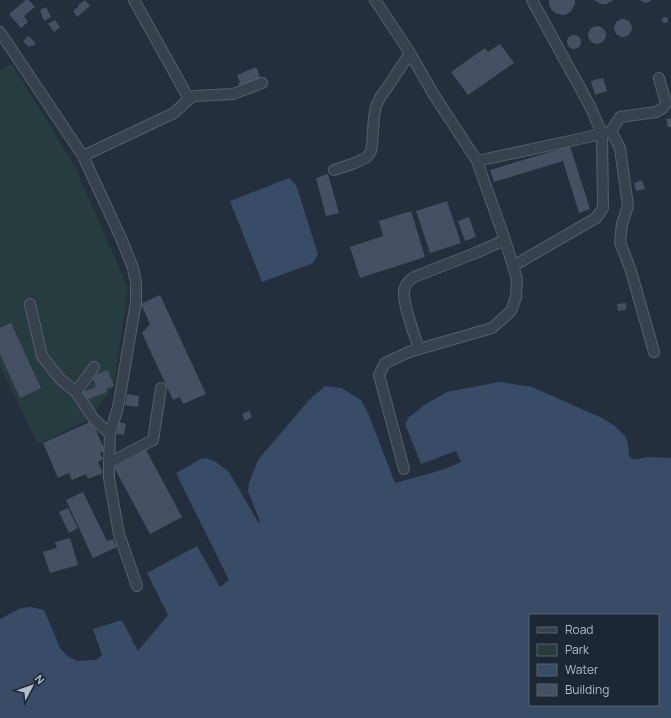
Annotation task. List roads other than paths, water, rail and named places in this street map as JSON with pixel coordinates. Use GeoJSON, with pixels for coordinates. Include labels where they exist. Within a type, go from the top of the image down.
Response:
{"type":"FeatureCollection","features":[{"type":"Feature","properties":{"kind":"street"},"geometry":{"type":"LineString","coordinates":[[134,0],[189,99]]}},
{"type":"Feature","properties":{"kind":"street"},"geometry":{"type":"LineString","coordinates":[[376,0],[410,53],[434,95],[478,162],[517,279],[516,297],[511,311],[492,328],[419,349],[385,363],[379,375],[404,469]]}},
{"type":"Feature","properties":{"kind":"street"},"geometry":{"type":"LineString","coordinates":[[532,0],[590,106],[606,132],[620,148],[628,206],[622,224],[620,242],[631,271],[654,352]]}},
{"type":"Feature","properties":{"kind":"street"},"geometry":{"type":"LineString","coordinates":[[0,32],[83,156],[121,238],[133,268],[136,283],[136,302],[118,407],[110,434],[109,463],[119,534],[137,586]]}},
{"type":"Feature","properties":{"kind":"street"},"geometry":{"type":"LineString","coordinates":[[334,170],[367,157],[372,145],[374,117],[380,96],[410,53]]}},
{"type":"Feature","properties":{"kind":"street"},"geometry":{"type":"LineString","coordinates":[[478,162],[606,132],[620,117],[656,112],[663,108],[666,102],[659,78]]}},
{"type":"Feature","properties":{"kind":"street"},"geometry":{"type":"LineString","coordinates":[[83,156],[174,113],[189,99],[195,96],[233,94],[262,83]]}},
{"type":"Feature","properties":{"kind":"street"},"geometry":{"type":"LineString","coordinates":[[513,266],[596,218],[603,208],[606,132]]}},
{"type":"Feature","properties":{"kind":"street"},"geometry":{"type":"LineString","coordinates":[[419,349],[406,308],[404,289],[408,281],[414,277],[505,240]]}},
{"type":"Feature","properties":{"kind":"street"},"geometry":{"type":"LineString","coordinates":[[30,304],[42,356],[60,379],[76,392],[94,419],[110,434]]}},
{"type":"Feature","properties":{"kind":"street"},"geometry":{"type":"LineString","coordinates":[[76,392],[94,367]]}},
{"type":"Feature","properties":{"kind":"street"},"geometry":{"type":"LineString","coordinates":[[109,463],[153,440],[161,388]]}},
{"type":"Feature","properties":{"kind":"water"},"geometry":{"type":"Polygon","coordinates":[[[289,178],[296,185],[318,254],[313,263],[262,282],[230,201],[289,178]]]}},
{"type":"Feature","properties":{"kind":"water"},"geometry":{"type":"Polygon","coordinates":[[[499,382],[532,387],[602,418],[616,427],[625,436],[628,444],[629,455],[632,459],[646,457],[671,458],[671,718],[0,718],[0,619],[21,608],[31,607],[44,610],[60,648],[67,656],[77,661],[96,660],[102,655],[93,629],[122,620],[138,651],[168,615],[147,573],[197,546],[220,587],[229,580],[176,473],[201,459],[206,458],[216,462],[229,472],[258,522],[260,522],[248,491],[249,483],[258,460],[309,400],[325,386],[341,388],[361,400],[368,413],[395,483],[445,469],[461,462],[456,451],[421,464],[405,424],[409,417],[426,404],[447,392],[499,382]]]}}]}
